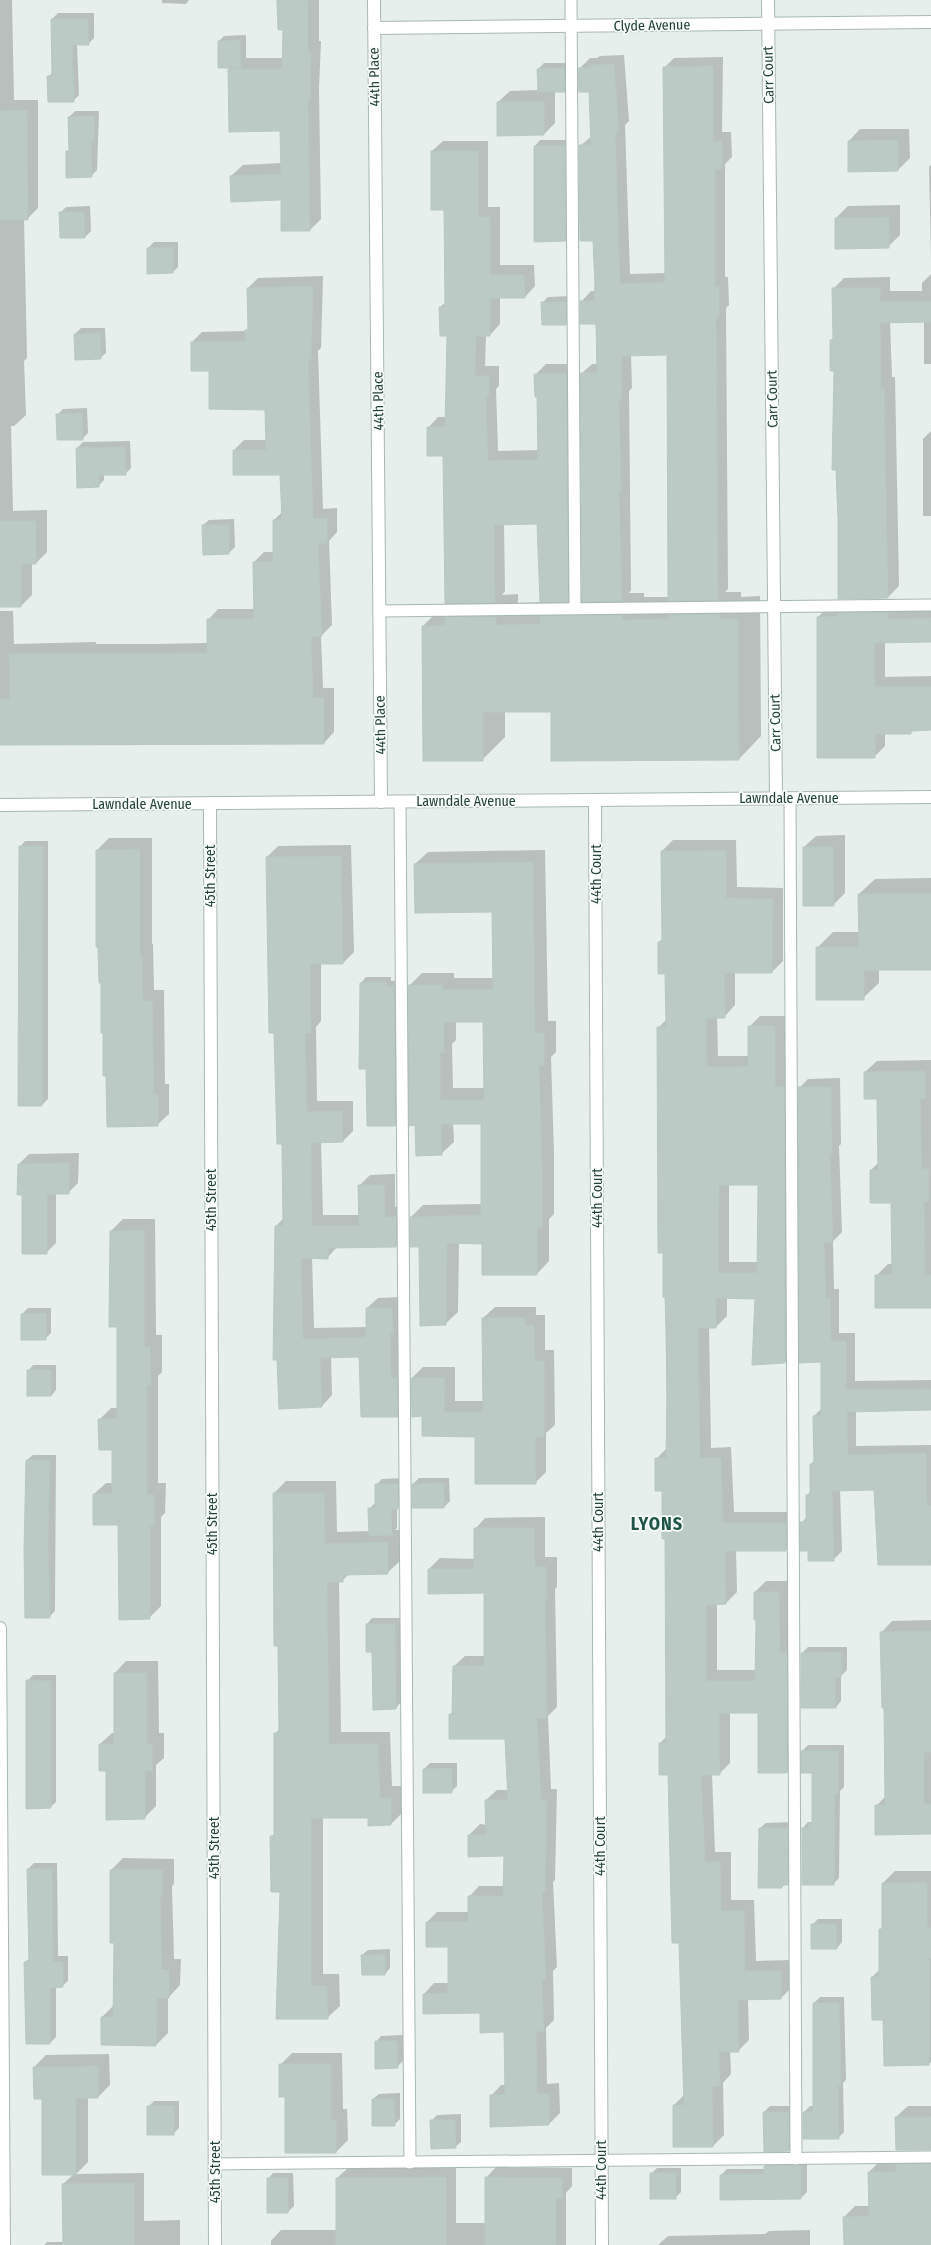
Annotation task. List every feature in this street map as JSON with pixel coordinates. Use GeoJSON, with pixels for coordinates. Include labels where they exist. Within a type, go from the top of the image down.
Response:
{"type":"FeatureCollection","features":[{"type":"Feature","properties":{"kind":"street","name":"44th Place"},"geometry":{"type":"LineString","coordinates":[[374,0],[381,802]]}},
{"type":"Feature","properties":{"kind":"street","name":"Carr Court"},"geometry":{"type":"LineString","coordinates":[[768,0],[776,798]]}},
{"type":"Feature","properties":{"kind":"street","name":"Clyde Avenue"},"geometry":{"type":"LineString","coordinates":[[374,28],[931,22]]}},
{"type":"Feature","properties":{"kind":"street","name":"Lawndale Avenue"},"geometry":{"type":"LineString","coordinates":[[0,805],[931,797]]}},
{"type":"Feature","properties":{"kind":"street","name":"44th Court"},"geometry":{"type":"LineString","coordinates":[[595,800],[602,2245]]}},
{"type":"Feature","properties":{"kind":"street","name":"45th Street"},"geometry":{"type":"LineString","coordinates":[[210,803],[215,2245]]}},
{"type":"Feature","properties":{"kind":"street"},"geometry":{"type":"LineString","coordinates":[[0,1628],[4,2245]]}},
{"type":"Feature","properties":{"kind":"lane"},"geometry":{"type":"LineString","coordinates":[[571,0],[575,608]]}},
{"type":"Feature","properties":{"kind":"lane"},"geometry":{"type":"LineString","coordinates":[[379,612],[575,608],[931,605]]}},
{"type":"Feature","properties":{"kind":"lane"},"geometry":{"type":"LineString","coordinates":[[790,798],[796,2159]]}},
{"type":"Feature","properties":{"kind":"lane"},"geometry":{"type":"LineString","coordinates":[[400,802],[410,2163]]}},
{"type":"Feature","properties":{"kind":"lane"},"geometry":{"type":"LineString","coordinates":[[215,2164],[601,2162],[931,2158]]}},
{"type":"Feature","properties":{"kind":"building"},"geometry":{"type":"Polygon","coordinates":[[[277,0],[308,0],[308,52],[311,52],[310,99],[308,99],[310,231],[281,231],[281,200],[231,202],[230,176],[281,174],[280,131],[229,132],[228,69],[282,69],[283,30],[278,30],[277,0]]]}},
{"type":"Feature","properties":{"kind":"building"},"geometry":{"type":"Polygon","coordinates":[[[51,19],[88,19],[89,45],[72,45],[74,102],[48,102],[47,76],[52,76],[51,19]]]}},
{"type":"Feature","properties":{"kind":"building"},"geometry":{"type":"Polygon","coordinates":[[[240,40],[241,68],[218,68],[218,41],[240,40]]]}},
{"type":"Feature","properties":{"kind":"building"},"geometry":{"type":"Polygon","coordinates":[[[614,64],[619,132],[615,132],[620,284],[665,282],[663,67],[713,66],[713,142],[722,141],[722,169],[715,169],[715,287],[719,287],[719,316],[716,316],[718,600],[668,601],[667,355],[623,356],[621,358],[622,399],[619,399],[621,492],[619,492],[622,601],[582,602],[580,373],[597,373],[596,324],[580,324],[580,301],[594,301],[595,284],[593,241],[580,241],[579,145],[591,145],[589,92],[579,92],[578,68],[589,68],[589,65],[614,64]]]}},
{"type":"Feature","properties":{"kind":"building"},"geometry":{"type":"Polygon","coordinates":[[[564,68],[565,92],[538,92],[537,69],[564,68]]]}},
{"type":"Feature","properties":{"kind":"building"},"geometry":{"type":"Polygon","coordinates":[[[497,102],[544,102],[544,135],[497,136],[497,102]]]}},
{"type":"Feature","properties":{"kind":"building"},"geometry":{"type":"Polygon","coordinates":[[[27,110],[28,220],[0,220],[0,111],[27,110]]]}},
{"type":"Feature","properties":{"kind":"building"},"geometry":{"type":"Polygon","coordinates":[[[94,116],[94,142],[91,142],[92,177],[66,178],[66,151],[69,151],[68,117],[94,116]]]}},
{"type":"Feature","properties":{"kind":"building"},"geometry":{"type":"Polygon","coordinates":[[[898,140],[898,171],[848,172],[848,141],[898,140]]]}},
{"type":"Feature","properties":{"kind":"building"},"geometry":{"type":"Polygon","coordinates":[[[565,145],[566,241],[534,242],[534,146],[565,145]]]}},
{"type":"Feature","properties":{"kind":"building"},"geometry":{"type":"Polygon","coordinates":[[[431,151],[478,151],[478,217],[490,217],[490,275],[524,275],[525,298],[490,298],[490,336],[476,336],[475,376],[489,376],[489,397],[486,397],[488,461],[538,460],[537,397],[535,397],[534,374],[566,374],[568,602],[540,602],[537,524],[494,525],[495,603],[445,603],[443,456],[427,456],[427,427],[445,427],[447,336],[440,336],[439,307],[445,307],[444,210],[431,210],[431,151]]]}},
{"type":"Feature","properties":{"kind":"building"},"geometry":{"type":"Polygon","coordinates":[[[59,212],[84,212],[85,238],[60,238],[59,212]]]}},
{"type":"Feature","properties":{"kind":"building"},"geometry":{"type":"Polygon","coordinates":[[[889,217],[889,248],[835,249],[835,218],[889,217]]]}},
{"type":"Feature","properties":{"kind":"building"},"geometry":{"type":"Polygon","coordinates":[[[173,247],[173,273],[147,274],[147,248],[173,247]]]}},
{"type":"Feature","properties":{"kind":"building"},"geometry":{"type":"Polygon","coordinates":[[[313,286],[311,359],[308,359],[313,519],[327,518],[327,543],[318,544],[322,636],[311,637],[313,698],[324,698],[324,744],[0,745],[0,699],[10,699],[9,654],[207,653],[207,619],[254,619],[253,562],[273,562],[273,520],[282,519],[280,475],[233,475],[233,450],[266,450],[265,410],[209,409],[209,371],[191,371],[191,342],[245,341],[245,330],[248,330],[247,288],[313,286]]]}},
{"type":"Feature","properties":{"kind":"building"},"geometry":{"type":"Polygon","coordinates":[[[832,288],[880,288],[880,302],[931,301],[931,322],[880,323],[881,388],[884,388],[888,598],[838,599],[838,519],[836,470],[832,470],[834,371],[830,371],[830,340],[833,340],[832,288]]]}},
{"type":"Feature","properties":{"kind":"building"},"geometry":{"type":"Polygon","coordinates":[[[541,302],[566,302],[566,325],[542,325],[541,302]]]}},
{"type":"Feature","properties":{"kind":"building"},"geometry":{"type":"Polygon","coordinates":[[[100,333],[101,359],[75,360],[74,334],[100,333]]]}},
{"type":"Feature","properties":{"kind":"building"},"geometry":{"type":"Polygon","coordinates":[[[82,413],[83,440],[57,440],[56,414],[82,413]]]}},
{"type":"Feature","properties":{"kind":"building"},"geometry":{"type":"Polygon","coordinates":[[[125,447],[126,475],[99,475],[99,487],[77,488],[76,448],[125,447]]]}},
{"type":"Feature","properties":{"kind":"building"},"geometry":{"type":"Polygon","coordinates":[[[0,521],[36,521],[36,564],[21,564],[21,607],[0,607],[0,521]]]}},
{"type":"Feature","properties":{"kind":"building"},"geometry":{"type":"Polygon","coordinates":[[[202,525],[229,525],[229,554],[203,555],[202,525]]]}},
{"type":"Feature","properties":{"kind":"building"},"geometry":{"type":"Polygon","coordinates":[[[888,612],[888,619],[931,618],[931,642],[874,643],[875,687],[931,687],[931,730],[911,731],[911,734],[875,734],[875,758],[817,758],[817,617],[838,616],[838,613],[888,612]]]}},
{"type":"Feature","properties":{"kind":"building"},"geometry":{"type":"Polygon","coordinates":[[[719,614],[719,619],[738,619],[739,760],[551,761],[551,712],[483,712],[483,761],[423,761],[422,626],[445,625],[445,617],[496,617],[496,625],[541,624],[540,616],[622,615],[622,620],[668,619],[668,615],[719,614]]]}},
{"type":"Feature","properties":{"kind":"building"},"geometry":{"type":"Polygon","coordinates":[[[19,846],[43,847],[42,1106],[18,1106],[19,846]]]}},
{"type":"Feature","properties":{"kind":"building"},"geometry":{"type":"Polygon","coordinates":[[[803,847],[833,847],[834,906],[803,906],[803,847]]]}},
{"type":"Feature","properties":{"kind":"building"},"geometry":{"type":"Polygon","coordinates":[[[140,849],[140,956],[142,956],[143,1001],[152,1001],[154,1095],[158,1095],[158,1126],[107,1127],[106,1076],[103,1076],[103,1033],[101,1033],[101,983],[99,983],[98,947],[96,947],[96,850],[140,849]]]}},
{"type":"Feature","properties":{"kind":"building"},"geometry":{"type":"Polygon","coordinates":[[[726,850],[726,898],[773,899],[772,973],[724,973],[725,1018],[706,1018],[707,1067],[748,1066],[748,1026],[775,1026],[775,1087],[784,1087],[785,1363],[752,1365],[755,1299],[716,1298],[716,1328],[698,1328],[700,1458],[721,1458],[723,1523],[786,1523],[786,1551],[725,1551],[726,1604],[706,1605],[706,1681],[755,1681],[756,1620],[754,1620],[754,1592],[779,1592],[780,1653],[787,1653],[787,1773],[758,1773],[758,1713],[719,1713],[720,1775],[701,1775],[705,1862],[720,1862],[721,1911],[744,1911],[745,1971],[781,1971],[781,1999],[738,2000],[739,2052],[719,2052],[720,2086],[712,2087],[713,2147],[673,2147],[673,2105],[684,2105],[679,1943],[672,1943],[668,1775],[659,1775],[659,1743],[666,1743],[665,1539],[662,1539],[662,1491],[655,1491],[655,1458],[666,1458],[667,1397],[665,1297],[663,1297],[663,1253],[658,1253],[657,1027],[666,1027],[665,974],[658,974],[658,942],[662,942],[661,851],[726,850]],[[719,1185],[718,1273],[757,1273],[758,1185],[719,1185]]]}},
{"type":"Feature","properties":{"kind":"building"},"geometry":{"type":"Polygon","coordinates":[[[341,856],[343,964],[310,964],[311,1033],[305,1033],[307,1112],[342,1111],[343,1142],[311,1143],[312,1226],[359,1226],[358,1185],[384,1185],[385,1217],[396,1217],[396,1247],[328,1248],[328,1259],[301,1258],[303,1339],[364,1337],[366,1336],[366,1308],[392,1308],[393,1333],[390,1333],[391,1377],[397,1378],[398,1417],[361,1417],[359,1357],[320,1358],[322,1407],[279,1409],[277,1360],[273,1360],[275,1226],[283,1226],[282,1144],[277,1144],[274,1033],[269,1033],[266,857],[341,856]]]}},
{"type":"Feature","properties":{"kind":"building"},"geometry":{"type":"Polygon","coordinates":[[[533,862],[535,1033],[544,1033],[544,1065],[539,1065],[542,1227],[537,1227],[537,1275],[482,1275],[482,1244],[447,1243],[446,1325],[420,1326],[419,1247],[410,1247],[410,1217],[481,1215],[481,1124],[441,1124],[442,1155],[416,1156],[415,1125],[409,1126],[408,985],[442,985],[442,990],[493,990],[492,912],[415,913],[414,864],[533,862]],[[444,1022],[444,1053],[440,1053],[440,1100],[484,1100],[483,1022],[444,1022]]]}},
{"type":"Feature","properties":{"kind":"building"},"geometry":{"type":"Polygon","coordinates":[[[858,894],[931,894],[931,970],[864,970],[864,1000],[816,1000],[816,947],[859,947],[858,894]]]}},
{"type":"Feature","properties":{"kind":"building"},"geometry":{"type":"Polygon","coordinates":[[[386,982],[386,986],[394,986],[395,1126],[367,1126],[366,1069],[359,1069],[360,983],[386,982]]]}},
{"type":"Feature","properties":{"kind":"building"},"geometry":{"type":"Polygon","coordinates":[[[925,1071],[925,1098],[920,1098],[922,1169],[928,1169],[929,1202],[924,1202],[925,1275],[931,1275],[931,1308],[875,1308],[875,1275],[892,1275],[891,1203],[870,1203],[870,1170],[878,1170],[877,1099],[864,1099],[864,1072],[925,1071]]]}},
{"type":"Feature","properties":{"kind":"building"},"geometry":{"type":"Polygon","coordinates":[[[798,1087],[831,1087],[832,1154],[830,1154],[833,1242],[824,1242],[826,1298],[830,1298],[831,1341],[846,1341],[846,1390],[931,1389],[931,1410],[847,1412],[848,1455],[926,1453],[927,1506],[931,1506],[931,1565],[878,1565],[874,1490],[832,1491],[834,1561],[808,1561],[808,1551],[800,1551],[800,1522],[806,1522],[806,1495],[810,1495],[810,1464],[814,1464],[813,1416],[821,1415],[821,1362],[799,1363],[798,1087]]]}},
{"type":"Feature","properties":{"kind":"building"},"geometry":{"type":"Polygon","coordinates":[[[69,1163],[69,1194],[47,1194],[47,1254],[22,1254],[22,1195],[17,1195],[18,1164],[69,1163]]]}},
{"type":"Feature","properties":{"kind":"building"},"geometry":{"type":"Polygon","coordinates":[[[144,1230],[144,1347],[150,1347],[151,1385],[147,1385],[147,1495],[154,1495],[154,1526],[150,1526],[150,1619],[119,1620],[118,1525],[93,1525],[93,1494],[112,1494],[112,1450],[99,1450],[98,1419],[117,1419],[117,1327],[109,1327],[110,1231],[144,1230]]]}},
{"type":"Feature","properties":{"kind":"building"},"geometry":{"type":"Polygon","coordinates":[[[46,1313],[46,1340],[21,1340],[21,1314],[46,1313]]]}},
{"type":"Feature","properties":{"kind":"building"},"geometry":{"type":"Polygon","coordinates":[[[482,1318],[525,1318],[525,1326],[534,1325],[535,1361],[544,1361],[544,1437],[535,1437],[536,1484],[475,1484],[475,1437],[422,1436],[422,1416],[412,1417],[411,1378],[445,1378],[444,1412],[483,1412],[482,1318]]]}},
{"type":"Feature","properties":{"kind":"building"},"geometry":{"type":"Polygon","coordinates":[[[27,1370],[51,1370],[51,1396],[27,1396],[27,1370]]]}},
{"type":"Feature","properties":{"kind":"building"},"geometry":{"type":"Polygon","coordinates":[[[26,1460],[50,1460],[48,1539],[50,1618],[25,1618],[24,1550],[26,1460]]]}},
{"type":"Feature","properties":{"kind":"building"},"geometry":{"type":"Polygon","coordinates":[[[444,1483],[444,1508],[412,1508],[412,1484],[444,1483]]]}},
{"type":"Feature","properties":{"kind":"building"},"geometry":{"type":"Polygon","coordinates":[[[375,1484],[398,1484],[398,1509],[391,1509],[392,1535],[369,1536],[368,1508],[375,1508],[375,1484]]]}},
{"type":"Feature","properties":{"kind":"building"},"geometry":{"type":"Polygon","coordinates":[[[273,1493],[324,1493],[325,1544],[388,1542],[388,1574],[343,1575],[343,1582],[327,1582],[329,1744],[378,1744],[380,1798],[391,1798],[391,1825],[368,1826],[368,1818],[311,1818],[311,1986],[327,1986],[328,2019],[276,2019],[280,1892],[271,1892],[270,1836],[274,1836],[274,1733],[279,1733],[278,1646],[274,1646],[273,1493]]]}},
{"type":"Feature","properties":{"kind":"building"},"geometry":{"type":"Polygon","coordinates":[[[474,1528],[534,1528],[535,1567],[546,1567],[547,1599],[545,1599],[547,1718],[537,1718],[541,1800],[547,1800],[545,1892],[542,1892],[546,1979],[542,1979],[544,2031],[536,2032],[537,2094],[549,2094],[549,2125],[490,2127],[490,2095],[505,2095],[504,2032],[480,2033],[480,2013],[423,2014],[423,1994],[448,1993],[448,1947],[426,1947],[426,1922],[468,1922],[468,1896],[503,1896],[504,1856],[468,1857],[468,1835],[486,1835],[485,1800],[508,1800],[505,1739],[449,1739],[449,1714],[452,1714],[453,1666],[484,1666],[484,1593],[428,1594],[428,1569],[474,1569],[474,1528]]]}},
{"type":"Feature","properties":{"kind":"building"},"geometry":{"type":"Polygon","coordinates":[[[366,1624],[395,1624],[396,1709],[373,1710],[372,1652],[366,1652],[366,1624]]]}},
{"type":"Feature","properties":{"kind":"building"},"geometry":{"type":"Polygon","coordinates":[[[931,1631],[931,1752],[924,1752],[924,1804],[931,1804],[931,1834],[875,1835],[875,1805],[885,1805],[884,1708],[882,1708],[880,1632],[931,1631]]]}},
{"type":"Feature","properties":{"kind":"building"},"geometry":{"type":"Polygon","coordinates":[[[841,1652],[841,1677],[835,1677],[836,1708],[801,1708],[801,1653],[841,1652]]]}},
{"type":"Feature","properties":{"kind":"building"},"geometry":{"type":"Polygon","coordinates":[[[114,1673],[147,1673],[147,1744],[152,1744],[152,1771],[145,1771],[145,1819],[106,1820],[106,1771],[99,1771],[99,1744],[114,1744],[114,1673]]]}},
{"type":"Feature","properties":{"kind":"building"},"geometry":{"type":"Polygon","coordinates":[[[26,1680],[51,1681],[51,1808],[26,1809],[26,1680]]]}},
{"type":"Feature","properties":{"kind":"building"},"geometry":{"type":"Polygon","coordinates":[[[801,1751],[838,1751],[838,1794],[835,1794],[834,1885],[802,1885],[802,1828],[809,1828],[809,1824],[812,1824],[812,1773],[801,1773],[801,1751]]]}},
{"type":"Feature","properties":{"kind":"building"},"geometry":{"type":"Polygon","coordinates":[[[452,1768],[452,1793],[423,1793],[423,1769],[452,1768]]]}},
{"type":"Feature","properties":{"kind":"building"},"geometry":{"type":"Polygon","coordinates":[[[759,1828],[788,1828],[788,1885],[782,1885],[782,1888],[758,1888],[759,1828]]]}},
{"type":"Feature","properties":{"kind":"building"},"geometry":{"type":"Polygon","coordinates":[[[27,1869],[52,1869],[53,1962],[63,1962],[63,1987],[50,1988],[50,2044],[26,2044],[24,1962],[29,1962],[27,1869]]]}},
{"type":"Feature","properties":{"kind":"building"},"geometry":{"type":"Polygon","coordinates":[[[110,1870],[163,1870],[162,1897],[160,1897],[162,1970],[169,1970],[169,1998],[157,1998],[156,2046],[101,2045],[101,2017],[113,2017],[114,1943],[110,1943],[110,1870]]]}},
{"type":"Feature","properties":{"kind":"building"},"geometry":{"type":"Polygon","coordinates":[[[927,1882],[927,1928],[931,1928],[931,1958],[929,1958],[929,2065],[884,2066],[883,2020],[872,2020],[871,1977],[879,1977],[879,1929],[882,1929],[882,1883],[927,1882]]]}},
{"type":"Feature","properties":{"kind":"building"},"geometry":{"type":"Polygon","coordinates":[[[811,1924],[836,1924],[837,1949],[811,1949],[811,1924]]]}},
{"type":"Feature","properties":{"kind":"building"},"geometry":{"type":"Polygon","coordinates":[[[385,1954],[385,1975],[362,1975],[361,1955],[385,1954]]]}},
{"type":"Feature","properties":{"kind":"building"},"geometry":{"type":"Polygon","coordinates":[[[813,2003],[839,2003],[841,2086],[838,2086],[839,2139],[803,2139],[803,2112],[813,2112],[813,2003]]]}},
{"type":"Feature","properties":{"kind":"building"},"geometry":{"type":"Polygon","coordinates":[[[375,2041],[397,2041],[398,2068],[375,2069],[375,2041]]]}},
{"type":"Feature","properties":{"kind":"building"},"geometry":{"type":"Polygon","coordinates":[[[279,2064],[331,2064],[331,2120],[336,2120],[336,2153],[285,2153],[285,2097],[279,2097],[279,2064]]]}},
{"type":"Feature","properties":{"kind":"building"},"geometry":{"type":"Polygon","coordinates":[[[98,2066],[98,2098],[76,2098],[76,2175],[42,2175],[42,2099],[34,2099],[33,2067],[98,2066]]]}},
{"type":"Feature","properties":{"kind":"building"},"geometry":{"type":"Polygon","coordinates":[[[372,2099],[394,2099],[395,2126],[372,2126],[372,2099]]]}},
{"type":"Feature","properties":{"kind":"building"},"geometry":{"type":"Polygon","coordinates":[[[147,2106],[174,2106],[174,2135],[147,2135],[147,2106]]]}},
{"type":"Feature","properties":{"kind":"building"},"geometry":{"type":"Polygon","coordinates":[[[763,2112],[789,2112],[789,2151],[764,2152],[763,2112]]]}},
{"type":"Feature","properties":{"kind":"building"},"geometry":{"type":"Polygon","coordinates":[[[895,2117],[931,2117],[931,2150],[896,2150],[895,2117]]]}},
{"type":"Feature","properties":{"kind":"building"},"geometry":{"type":"Polygon","coordinates":[[[430,2120],[455,2120],[456,2148],[431,2149],[430,2120]]]}},
{"type":"Feature","properties":{"kind":"building"},"geometry":{"type":"Polygon","coordinates":[[[896,2164],[931,2164],[931,2245],[844,2245],[843,2217],[869,2216],[868,2172],[896,2172],[896,2164]]]}},
{"type":"Feature","properties":{"kind":"building"},"geometry":{"type":"Polygon","coordinates":[[[801,2165],[801,2199],[720,2200],[720,2175],[764,2174],[764,2166],[801,2165]]]}},
{"type":"Feature","properties":{"kind":"building"},"geometry":{"type":"Polygon","coordinates":[[[650,2173],[676,2173],[676,2199],[650,2199],[650,2173]]]}},
{"type":"Feature","properties":{"kind":"building"},"geometry":{"type":"Polygon","coordinates":[[[446,2177],[446,2245],[336,2245],[336,2178],[446,2177]]]}},
{"type":"Feature","properties":{"kind":"building"},"geometry":{"type":"Polygon","coordinates":[[[485,2177],[562,2178],[562,2198],[556,2198],[556,2245],[485,2245],[485,2177]]]}},
{"type":"Feature","properties":{"kind":"building"},"geometry":{"type":"Polygon","coordinates":[[[267,2178],[288,2178],[288,2213],[267,2213],[267,2178]]]}},
{"type":"Feature","properties":{"kind":"building"},"geometry":{"type":"Polygon","coordinates":[[[134,2183],[134,2245],[63,2245],[62,2184],[134,2183]]]}},
{"type":"Feature","properties":{"kind":"district","name":"LYONS"},"geometry":{"type":"Point","coordinates":[657,1524]}}]}
